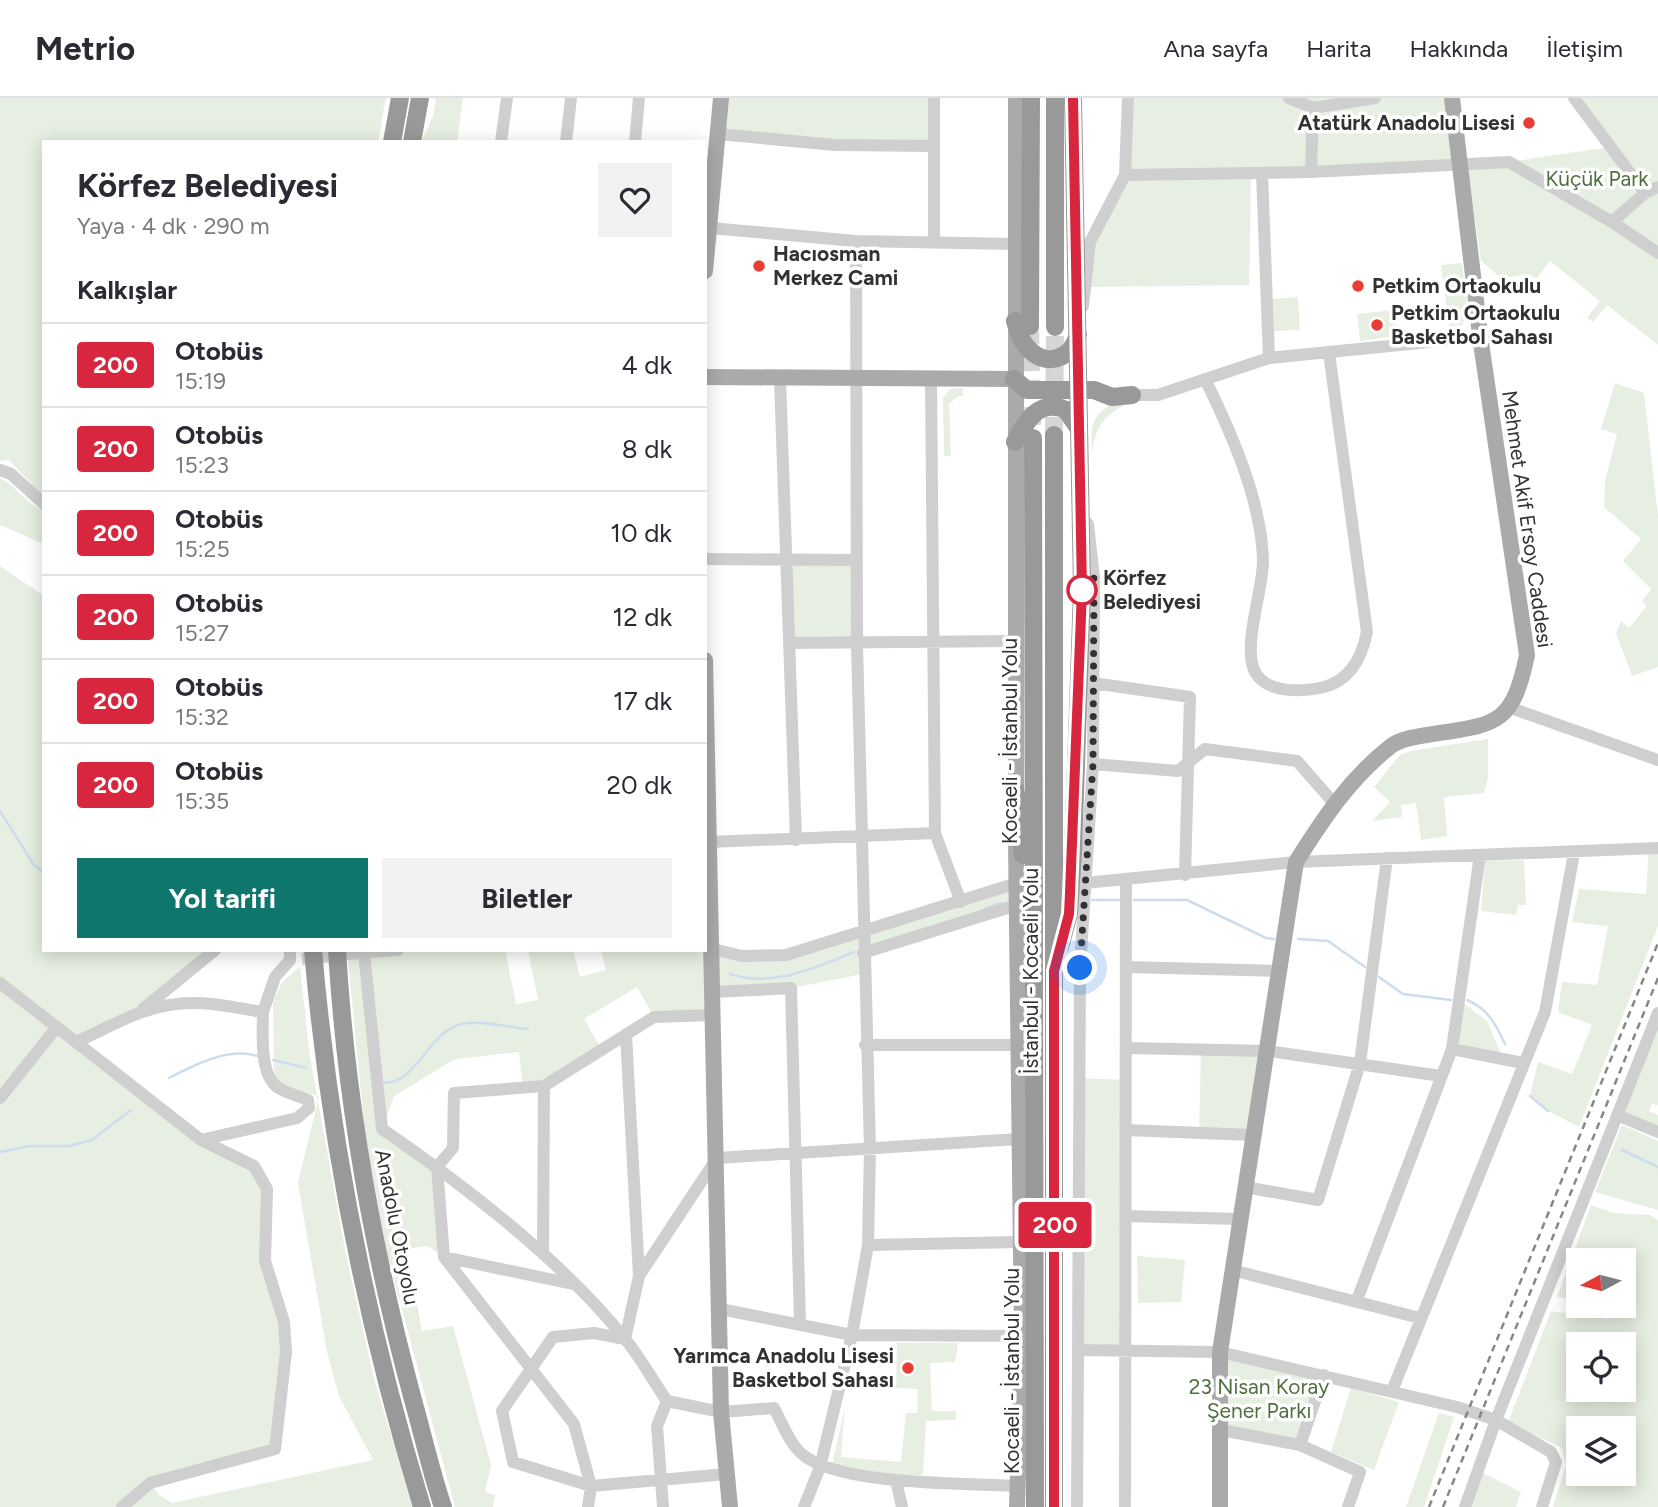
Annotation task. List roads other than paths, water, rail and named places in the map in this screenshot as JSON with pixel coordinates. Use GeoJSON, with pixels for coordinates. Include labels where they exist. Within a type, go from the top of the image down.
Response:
{"type":"FeatureCollection","features":[{"type":"Feature","properties":{"kind":"highway"},"geometry":{"type":"LineString","coordinates":[[392,140],[400,98]]}},
{"type":"Feature","properties":{"kind":"highway"},"geometry":{"type":"LineString","coordinates":[[412,140],[420,98]]}},
{"type":"Feature","properties":{"kind":"highway"},"geometry":{"type":"LineString","coordinates":[[1031,98],[1022,323],[1026,346],[1041,358],[1060,358],[1073,349],[1079,332]]}},
{"type":"Feature","properties":{"kind":"highway"},"geometry":{"type":"LineString","coordinates":[[1055,98],[1055,327]]}},
{"type":"Feature","properties":{"kind":"highway"},"geometry":{"type":"LineString","coordinates":[[1054,971],[1069,914],[1082,590],[1079,429],[1086,364],[1079,332],[1073,98]]}},
{"type":"Feature","properties":{"kind":"highway"},"geometry":{"type":"LineString","coordinates":[[1014,379],[1027,390],[1084,382],[1132,395]]}},
{"type":"Feature","properties":{"kind":"highway"},"geometry":{"type":"LineString","coordinates":[[1084,382],[1094,390],[1112,397]]}},
{"type":"Feature","properties":{"kind":"highway"},"geometry":{"type":"LineString","coordinates":[[1079,429],[1094,404],[1112,397],[1132,395]]}},
{"type":"Feature","properties":{"kind":"highway"},"geometry":{"type":"LineString","coordinates":[[1024,440],[1034,413],[1049,406],[1066,410],[1079,429]]}},
{"type":"Feature","properties":{"kind":"highway","name":"İstanbul - Kocaeli Yolu"},"geometry":{"type":"LineString","coordinates":[[1054,435],[1054,1507]]}},
{"type":"Feature","properties":{"kind":"highway","name":"Kocaeli - İstanbul Yolu"},"geometry":{"type":"LineString","coordinates":[[1024,440],[1033,946],[1035,1507]]}},
{"type":"Feature","properties":{"kind":"highway"},"geometry":{"type":"LineString","coordinates":[[1015,789],[1033,946]]}},
{"type":"Feature","properties":{"kind":"highway","name":"Anadolu Otoyolu"},"geometry":{"type":"LineString","coordinates":[[342,952],[347,1069],[365,1191],[381,1273],[443,1507]]}},
{"type":"Feature","properties":{"kind":"highway","name":"Anadolu Otoyolu"},"geometry":{"type":"LineString","coordinates":[[295,954],[328,1081],[363,1285],[422,1507]]}},
{"type":"Feature","properties":{"kind":"main road"},"geometry":{"type":"LineString","coordinates":[[707,253],[721,98]]}},
{"type":"Feature","properties":{"kind":"main road"},"geometry":{"type":"LineString","coordinates":[[1016,98],[1015,244],[1022,323],[1014,379],[1024,440],[1015,641],[1022,1336],[1017,1507]]}},
{"type":"Feature","properties":{"kind":"main road","name":"Mehmet Akif Ersoy Caddesi"},"geometry":{"type":"LineString","coordinates":[[1452,98],[1480,337],[1527,655],[1521,684],[1511,708]]}},
{"type":"Feature","properties":{"kind":"main road"},"geometry":{"type":"LineString","coordinates":[[707,377],[1014,379]]}},
{"type":"Feature","properties":{"kind":"main road"},"geometry":{"type":"LineString","coordinates":[[1220,1507],[1220,1352],[1296,862],[1333,802],[1393,744],[1478,726],[1511,708]]}},
{"type":"Feature","properties":{"kind":"main road"},"geometry":{"type":"LineString","coordinates":[[707,816],[708,948],[714,1015],[721,1412],[730,1507]]}},
{"type":"Feature","properties":{"kind":"street"},"geometry":{"type":"LineString","coordinates":[[501,140],[507,98]]}},
{"type":"Feature","properties":{"kind":"street"},"geometry":{"type":"LineString","coordinates":[[566,140],[571,98]]}},
{"type":"Feature","properties":{"kind":"street"},"geometry":{"type":"LineString","coordinates":[[635,140],[639,98]]}},
{"type":"Feature","properties":{"kind":"street"},"geometry":{"type":"LineString","coordinates":[[933,98],[934,242]]}},
{"type":"Feature","properties":{"kind":"street"},"geometry":{"type":"LineString","coordinates":[[1079,332],[1090,242],[1125,175],[1128,98]]}},
{"type":"Feature","properties":{"kind":"street"},"geometry":{"type":"LineString","coordinates":[[1289,98],[1313,108],[1375,98]]}},
{"type":"Feature","properties":{"kind":"street"},"geometry":{"type":"LineString","coordinates":[[1574,98],[1645,193]]}},
{"type":"Feature","properties":{"kind":"street"},"geometry":{"type":"LineString","coordinates":[[1311,172],[1313,108]]}},
{"type":"Feature","properties":{"kind":"street"},"geometry":{"type":"LineString","coordinates":[[718,134],[835,145],[934,146]]}},
{"type":"Feature","properties":{"kind":"street"},"geometry":{"type":"LineString","coordinates":[[1125,175],[1311,172],[1509,162],[1612,222],[1658,253]]}},
{"type":"Feature","properties":{"kind":"street"},"geometry":{"type":"LineString","coordinates":[[1262,173],[1269,358]]}},
{"type":"Feature","properties":{"kind":"street"},"geometry":{"type":"LineString","coordinates":[[1612,222],[1645,193],[1658,187]]}},
{"type":"Feature","properties":{"kind":"street"},"geometry":{"type":"LineString","coordinates":[[710,228],[856,241],[1015,244]]}},
{"type":"Feature","properties":{"kind":"street"},"geometry":{"type":"LineString","coordinates":[[804,1507],[820,1467],[852,1335],[868,1245],[870,1149],[862,934],[857,644],[856,241]]}},
{"type":"Feature","properties":{"kind":"street"},"geometry":{"type":"LineString","coordinates":[[1132,395],[1158,395],[1269,358],[1480,337]]}},
{"type":"Feature","properties":{"kind":"street"},"geometry":{"type":"LineString","coordinates":[[1205,379],[1245,472],[1260,542],[1262,574],[1252,646],[1252,662],[1256,675],[1280,689],[1311,690],[1342,679],[1355,667],[1363,652],[1367,632],[1329,353]]}},
{"type":"Feature","properties":{"kind":"street"},"geometry":{"type":"LineString","coordinates":[[931,378],[934,833],[961,902]]}},
{"type":"Feature","properties":{"kind":"street"},"geometry":{"type":"LineString","coordinates":[[780,379],[796,840]]}},
{"type":"Feature","properties":{"kind":"street"},"geometry":{"type":"LineString","coordinates":[[1077,1507],[1080,968],[1093,764],[1094,578],[1079,469]]}},
{"type":"Feature","properties":{"kind":"street"},"geometry":{"type":"LineString","coordinates":[[0,470],[11,474],[42,502]]}},
{"type":"Feature","properties":{"kind":"street"},"geometry":{"type":"LineString","coordinates":[[707,559],[857,560]]}},
{"type":"Feature","properties":{"kind":"street"},"geometry":{"type":"LineString","coordinates":[[789,643],[1015,641]]}},
{"type":"Feature","properties":{"kind":"street"},"geometry":{"type":"LineString","coordinates":[[1093,683],[1190,697],[1185,876]]}},
{"type":"Feature","properties":{"kind":"street"},"geometry":{"type":"LineString","coordinates":[[1511,708],[1658,760]]}},
{"type":"Feature","properties":{"kind":"street"},"geometry":{"type":"LineString","coordinates":[[1093,764],[1178,771],[1205,749],[1297,761],[1333,802]]}},
{"type":"Feature","properties":{"kind":"street"},"geometry":{"type":"LineString","coordinates":[[709,842],[934,833]]}},
{"type":"Feature","properties":{"kind":"street"},"geometry":{"type":"LineString","coordinates":[[1085,883],[1185,876],[1296,862],[1658,848]]}},
{"type":"Feature","properties":{"kind":"street"},"geometry":{"type":"LineString","coordinates":[[1392,1391],[1545,1012],[1574,853]]}},
{"type":"Feature","properties":{"kind":"street"},"geometry":{"type":"LineString","coordinates":[[1357,1300],[1452,1049],[1480,855]]}},
{"type":"Feature","properties":{"kind":"street"},"geometry":{"type":"LineString","coordinates":[[1245,1187],[1318,1200],[1360,1063],[1387,858]]}},
{"type":"Feature","properties":{"kind":"street"},"geometry":{"type":"LineString","coordinates":[[1125,1507],[1126,880]]}},
{"type":"Feature","properties":{"kind":"street"},"geometry":{"type":"LineString","coordinates":[[708,948],[742,956],[786,955],[862,934],[1017,883]]}},
{"type":"Feature","properties":{"kind":"street"},"geometry":{"type":"LineString","coordinates":[[863,953],[1017,905]]}},
{"type":"Feature","properties":{"kind":"street"},"geometry":{"type":"LineString","coordinates":[[135,1016],[213,952]]}},
{"type":"Feature","properties":{"kind":"street"},"geometry":{"type":"LineString","coordinates":[[342,952],[375,952]]}},
{"type":"Feature","properties":{"kind":"street"},"geometry":{"type":"LineString","coordinates":[[364,953],[382,1129],[437,1167],[543,1254],[625,1339],[667,1401],[721,1412],[775,1408],[800,1453],[820,1467],[896,1480],[1018,1486]]}},
{"type":"Feature","properties":{"kind":"street"},"geometry":{"type":"LineString","coordinates":[[201,1140],[297,1118],[309,1108],[308,1100],[279,1088],[272,1080],[265,1052],[263,1012],[270,988],[295,954]]}},
{"type":"Feature","properties":{"kind":"street"},"geometry":{"type":"LineString","coordinates":[[1127,967],[1279,971]]}},
{"type":"Feature","properties":{"kind":"street"},"geometry":{"type":"LineString","coordinates":[[0,983],[201,1140],[254,1166],[267,1189],[265,1261],[284,1322],[286,1352],[275,1450],[150,1483],[122,1507]]}},
{"type":"Feature","properties":{"kind":"street"},"geometry":{"type":"LineString","coordinates":[[713,992],[791,988],[800,1323]]}},
{"type":"Feature","properties":{"kind":"street"},"geometry":{"type":"LineString","coordinates":[[76,1042],[163,1006],[185,1003],[263,1012]]}},
{"type":"Feature","properties":{"kind":"street"},"geometry":{"type":"LineString","coordinates":[[1465,1507],[1496,1420],[1658,1013]]}},
{"type":"Feature","properties":{"kind":"street"},"geometry":{"type":"LineString","coordinates":[[588,1507],[591,1486],[574,1424],[444,1257],[437,1167],[453,1148],[454,1093],[544,1086],[654,1017],[714,1015]]}},
{"type":"Feature","properties":{"kind":"street"},"geometry":{"type":"LineString","coordinates":[[0,1098],[57,1027]]}},
{"type":"Feature","properties":{"kind":"street"},"geometry":{"type":"LineString","coordinates":[[625,1034],[639,1276],[625,1339]]}},
{"type":"Feature","properties":{"kind":"street"},"geometry":{"type":"LineString","coordinates":[[865,1045],[1018,1045]]}},
{"type":"Feature","properties":{"kind":"street"},"geometry":{"type":"LineString","coordinates":[[1127,1048],[1268,1051],[1441,1076]]}},
{"type":"Feature","properties":{"kind":"street"},"geometry":{"type":"LineString","coordinates":[[1452,1049],[1523,1063]]}},
{"type":"Feature","properties":{"kind":"street"},"geometry":{"type":"LineString","coordinates":[[543,1254],[544,1086]]}},
{"type":"Feature","properties":{"kind":"street"},"geometry":{"type":"LineString","coordinates":[[1617,1115],[1658,1132]]}},
{"type":"Feature","properties":{"kind":"street"},"geometry":{"type":"LineString","coordinates":[[1126,1130],[1252,1135]]}},
{"type":"Feature","properties":{"kind":"street"},"geometry":{"type":"LineString","coordinates":[[639,1276],[717,1157],[1019,1139]]}},
{"type":"Feature","properties":{"kind":"street"},"geometry":{"type":"LineString","coordinates":[[1125,1216],[1240,1219]]}},
{"type":"Feature","properties":{"kind":"street"},"geometry":{"type":"LineString","coordinates":[[868,1245],[1021,1242]]}},
{"type":"Feature","properties":{"kind":"street"},"geometry":{"type":"LineString","coordinates":[[444,1257],[573,1284]]}},
{"type":"Feature","properties":{"kind":"street"},"geometry":{"type":"LineString","coordinates":[[1232,1270],[1420,1318]]}},
{"type":"Feature","properties":{"kind":"street"},"geometry":{"type":"LineString","coordinates":[[720,1309],[852,1335],[1022,1336]]}},
{"type":"Feature","properties":{"kind":"street"},"geometry":{"type":"LineString","coordinates":[[625,1339],[594,1333],[553,1337],[502,1410],[513,1462],[591,1486],[727,1474]]}},
{"type":"Feature","properties":{"kind":"street"},"geometry":{"type":"LineString","coordinates":[[1078,1350],[1220,1352],[1392,1391],[1496,1420],[1543,1446],[1555,1457],[1542,1507]]}},
{"type":"Feature","properties":{"kind":"street"},"geometry":{"type":"LineString","coordinates":[[1300,1445],[1324,1375]]}},
{"type":"Feature","properties":{"kind":"street"},"geometry":{"type":"LineString","coordinates":[[663,1507],[657,1426],[667,1401]]}},
{"type":"Feature","properties":{"kind":"street"},"geometry":{"type":"LineString","coordinates":[[1221,1430],[1300,1445],[1360,1472],[1348,1507]]}},
{"type":"Feature","properties":{"kind":"street"},"geometry":{"type":"LineString","coordinates":[[896,1480],[902,1507]]}},
{"type":"Feature","properties":{"kind":"waterway"},"geometry":{"type":"LineString","coordinates":[[0,811],[34,865],[42,871]]}},
{"type":"Feature","properties":{"kind":"waterway"},"geometry":{"type":"LineString","coordinates":[[1092,900],[1119,900]]}},
{"type":"Feature","properties":{"kind":"waterway"},"geometry":{"type":"LineString","coordinates":[[1134,900],[1187,900],[1266,938],[1274,939]]}},
{"type":"Feature","properties":{"kind":"waterway"},"geometry":{"type":"LineString","coordinates":[[986,908],[1001,903]]}},
{"type":"Feature","properties":{"kind":"waterway"},"geometry":{"type":"LineString","coordinates":[[1298,939],[1328,941],[1365,967]]}},
{"type":"Feature","properties":{"kind":"waterway"},"geometry":{"type":"LineString","coordinates":[[730,974],[746,978],[777,977],[809,970],[854,952]]}},
{"type":"Feature","properties":{"kind":"waterway"},"geometry":{"type":"LineString","coordinates":[[1379,977],[1403,994],[1451,1000]]}},
{"type":"Feature","properties":{"kind":"waterway"},"geometry":{"type":"LineString","coordinates":[[1467,1000],[1480,1007],[1490,1018],[1505,1044]]}},
{"type":"Feature","properties":{"kind":"waterway"},"geometry":{"type":"LineString","coordinates":[[385,1083],[407,1074],[450,1028],[462,1024],[486,1023],[528,1029]]}},
{"type":"Feature","properties":{"kind":"waterway"},"geometry":{"type":"LineString","coordinates":[[169,1078],[200,1063],[223,1056],[257,1056]]}},
{"type":"Feature","properties":{"kind":"waterway"},"geometry":{"type":"LineString","coordinates":[[273,1060],[306,1068]]}},
{"type":"Feature","properties":{"kind":"waterway"},"geometry":{"type":"LineString","coordinates":[[1530,1096],[1548,1111]]}},
{"type":"Feature","properties":{"kind":"waterway"},"geometry":{"type":"LineString","coordinates":[[0,1152],[30,1146],[69,1146],[92,1140],[131,1110]]}},
{"type":"Feature","properties":{"kind":"waterway"},"geometry":{"type":"LineString","coordinates":[[1622,1150],[1658,1167]]}},
{"type":"Feature","properties":{"kind":"tunnel"},"geometry":{"type":"LineString","coordinates":[[1030,326],[1032,427]]}},
{"type":"Feature","properties":{"kind":"tunnel"},"geometry":{"type":"LineString","coordinates":[[1054,435],[1055,327]]}},
{"type":"Feature","properties":{"kind":"tunnel"},"geometry":{"type":"LineString","coordinates":[[302,959],[344,955]]}},
{"type":"Feature","properties":{"kind":"railway"},"geometry":{"type":"LineString","coordinates":[[1429,1507],[1658,943]]}},
{"type":"Feature","properties":{"kind":"railway"},"geometry":{"type":"LineString","coordinates":[[1443,1507],[1658,978]]}},
{"type":"Feature","properties":{"kind":"place","name":"Atatürk Anadolu Lisesi"},"geometry":{"type":"Point","coordinates":[1529,123]}},
{"type":"Feature","properties":{"kind":"place","name":"Hacıosman Merkez Cami"},"geometry":{"type":"Point","coordinates":[759,266]}},
{"type":"Feature","properties":{"kind":"place","name":"Petkim Ortaokulu"},"geometry":{"type":"Point","coordinates":[1358,286]}},
{"type":"Feature","properties":{"kind":"place","name":"Petkim Ortaokulu Basketbol Sahası"},"geometry":{"type":"Point","coordinates":[1377,325]}},
{"type":"Feature","properties":{"kind":"place","name":"Körfez Belediyesi"},"geometry":{"type":"Point","coordinates":[1082,590]}},
{"type":"Feature","properties":{"kind":"place","name":"Yarımca Anadolu Lisesi Basketbol Sahası"},"geometry":{"type":"Point","coordinates":[908,1368]}},
{"type":"Feature","properties":{"kind":"park label","name":"Küçük Park"},"geometry":{"type":"Point","coordinates":[1597,179]}},
{"type":"Feature","properties":{"kind":"park label","name":"23 Nisan Koray Şener Parkı"},"geometry":{"type":"Point","coordinates":[1259,1399]}}]}
